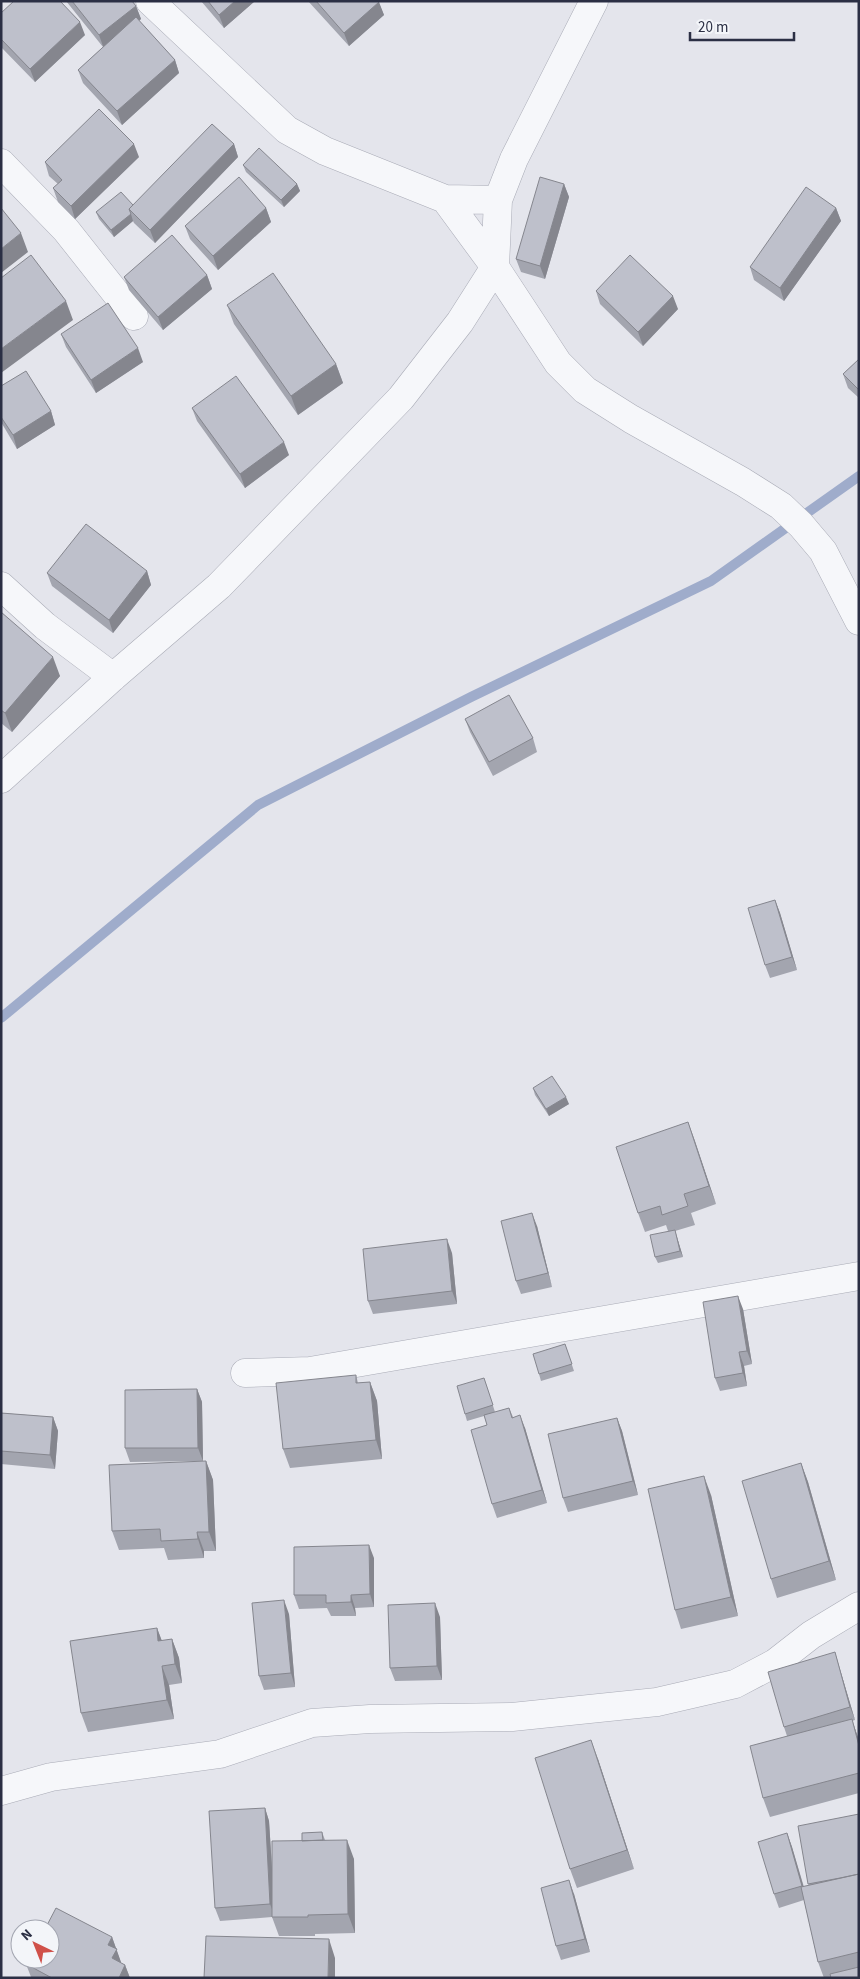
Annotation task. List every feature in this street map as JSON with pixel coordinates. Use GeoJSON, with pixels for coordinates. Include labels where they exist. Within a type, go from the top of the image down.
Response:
{"type":"FeatureCollection","features":[{"type":"Feature","properties":{"kind":"street"},"geometry":{"type":"LineString","coordinates":[[150,1],[287,130],[325,151],[445,199],[498,200]]}},
{"type":"Feature","properties":{"kind":"street"},"geometry":{"type":"LineString","coordinates":[[1,779],[113,677],[219,586],[401,398],[460,322],[495,267],[498,200],[514,159],[594,1]]}},
{"type":"Feature","properties":{"kind":"street"},"geometry":{"type":"LineString","coordinates":[[1,163],[66,230],[134,316]]}},
{"type":"Feature","properties":{"kind":"street"},"geometry":{"type":"LineString","coordinates":[[445,199],[495,267],[558,363],[585,390],[631,419],[743,482],[781,506],[801,525],[823,551],[859,620]]}},
{"type":"Feature","properties":{"kind":"street"},"geometry":{"type":"LineString","coordinates":[[1,586],[45,626],[113,677]]}},
{"type":"Feature","properties":{"kind":"street"},"geometry":{"type":"LineString","coordinates":[[245,1373],[310,1371],[859,1276]]}},
{"type":"Feature","properties":{"kind":"street"},"geometry":{"type":"LineString","coordinates":[[1,1791],[51,1777],[220,1754],[312,1723],[370,1719],[512,1718],[657,1702],[735,1684],[775,1663],[811,1635],[859,1606]]}},
{"type":"Feature","properties":{"kind":"building"},"geometry":{"type":"Polygon","coordinates":[[[14,1],[60,1],[80,22],[30,69],[1,39],[1,13],[14,1]]]}},
{"type":"Feature","properties":{"kind":"building"},"geometry":{"type":"Polygon","coordinates":[[[72,1],[132,1],[136,6],[99,35],[72,1]]]}},
{"type":"Feature","properties":{"kind":"building"},"geometry":{"type":"Polygon","coordinates":[[[208,1],[235,1],[219,15],[208,1]]]}},
{"type":"Feature","properties":{"kind":"building"},"geometry":{"type":"Polygon","coordinates":[[[316,1],[378,1],[379,2],[344,33],[316,1]]]}},
{"type":"Feature","properties":{"kind":"building"},"geometry":{"type":"Polygon","coordinates":[[[136,17],[175,60],[117,111],[78,70],[136,17]]]}},
{"type":"Feature","properties":{"kind":"building"},"geometry":{"type":"Polygon","coordinates":[[[99,109],[134,144],[71,206],[53,188],[62,180],[45,162],[99,109]]]}},
{"type":"Feature","properties":{"kind":"building"},"geometry":{"type":"Polygon","coordinates":[[[212,124],[234,144],[150,230],[129,209],[212,124]]]}},
{"type":"Feature","properties":{"kind":"building"},"geometry":{"type":"Polygon","coordinates":[[[259,148],[297,184],[281,200],[243,165],[259,148]]]}},
{"type":"Feature","properties":{"kind":"building"},"geometry":{"type":"Polygon","coordinates":[[[239,177],[266,208],[213,256],[185,226],[239,177]]]}},
{"type":"Feature","properties":{"kind":"building"},"geometry":{"type":"Polygon","coordinates":[[[540,177],[564,184],[540,266],[516,259],[540,177]]]}},
{"type":"Feature","properties":{"kind":"building"},"geometry":{"type":"Polygon","coordinates":[[[806,187],[836,208],[780,288],[750,267],[806,187]]]}},
{"type":"Feature","properties":{"kind":"building"},"geometry":{"type":"Polygon","coordinates":[[[121,192],[133,205],[129,209],[131,214],[111,230],[96,212],[121,192]]]}},
{"type":"Feature","properties":{"kind":"building"},"geometry":{"type":"Polygon","coordinates":[[[1,208],[21,233],[1,249],[1,208]]]}},
{"type":"Feature","properties":{"kind":"building"},"geometry":{"type":"Polygon","coordinates":[[[172,235],[207,275],[158,317],[124,277],[172,235]]]}},
{"type":"Feature","properties":{"kind":"building"},"geometry":{"type":"Polygon","coordinates":[[[31,255],[66,301],[1,349],[1,278],[31,255]]]}},
{"type":"Feature","properties":{"kind":"building"},"geometry":{"type":"Polygon","coordinates":[[[630,255],[673,296],[638,332],[596,291],[630,255]]]}},
{"type":"Feature","properties":{"kind":"building"},"geometry":{"type":"Polygon","coordinates":[[[273,273],[336,364],[291,396],[227,305],[273,273]]]}},
{"type":"Feature","properties":{"kind":"building"},"geometry":{"type":"Polygon","coordinates":[[[108,303],[138,348],[91,380],[61,334],[108,303]]]}},
{"type":"Feature","properties":{"kind":"building"},"geometry":{"type":"Polygon","coordinates":[[[859,359],[859,390],[843,374],[859,359]]]}},
{"type":"Feature","properties":{"kind":"building"},"geometry":{"type":"Polygon","coordinates":[[[26,371],[51,411],[13,435],[1,417],[1,386],[26,371]]]}},
{"type":"Feature","properties":{"kind":"building"},"geometry":{"type":"Polygon","coordinates":[[[236,376],[284,442],[240,474],[192,408],[236,376]]]}},
{"type":"Feature","properties":{"kind":"building"},"geometry":{"type":"Polygon","coordinates":[[[86,524],[147,571],[109,620],[47,573],[86,524]]]}},
{"type":"Feature","properties":{"kind":"building"},"geometry":{"type":"Polygon","coordinates":[[[1,612],[53,657],[5,713],[1,710],[1,612]]]}},
{"type":"Feature","properties":{"kind":"building"},"geometry":{"type":"Polygon","coordinates":[[[509,695],[533,738],[489,762],[465,719],[509,695]]]}},
{"type":"Feature","properties":{"kind":"building"},"geometry":{"type":"Polygon","coordinates":[[[775,900],[792,957],[765,965],[748,908],[775,900]]]}},
{"type":"Feature","properties":{"kind":"building"},"geometry":{"type":"Polygon","coordinates":[[[552,1076],[566,1097],[546,1109],[533,1088],[552,1076]]]}},
{"type":"Feature","properties":{"kind":"building"},"geometry":{"type":"Polygon","coordinates":[[[688,1122],[709,1186],[684,1194],[688,1206],[662,1215],[660,1206],[638,1213],[616,1147],[688,1122]]]}},
{"type":"Feature","properties":{"kind":"building"},"geometry":{"type":"Polygon","coordinates":[[[532,1213],[548,1273],[516,1281],[501,1221],[532,1213]]]}},
{"type":"Feature","properties":{"kind":"building"},"geometry":{"type":"Polygon","coordinates":[[[675,1230],[680,1251],[655,1257],[650,1235],[675,1230]]]}},
{"type":"Feature","properties":{"kind":"building"},"geometry":{"type":"Polygon","coordinates":[[[447,1239],[452,1291],[368,1301],[363,1249],[447,1239]]]}},
{"type":"Feature","properties":{"kind":"building"},"geometry":{"type":"Polygon","coordinates":[[[738,1296],[747,1351],[739,1352],[743,1373],[715,1378],[703,1302],[738,1296]]]}},
{"type":"Feature","properties":{"kind":"building"},"geometry":{"type":"Polygon","coordinates":[[[565,1344],[572,1364],[539,1374],[533,1354],[565,1344]]]}},
{"type":"Feature","properties":{"kind":"building"},"geometry":{"type":"Polygon","coordinates":[[[356,1375],[356,1383],[370,1382],[376,1440],[283,1449],[276,1383],[356,1375]]]}},
{"type":"Feature","properties":{"kind":"building"},"geometry":{"type":"Polygon","coordinates":[[[484,1378],[493,1405],[465,1414],[457,1386],[484,1378]]]}},
{"type":"Feature","properties":{"kind":"building"},"geometry":{"type":"Polygon","coordinates":[[[197,1389],[198,1448],[125,1448],[125,1390],[197,1389]]]}},
{"type":"Feature","properties":{"kind":"building"},"geometry":{"type":"Polygon","coordinates":[[[509,1408],[512,1418],[520,1415],[542,1490],[492,1504],[471,1430],[487,1425],[484,1415],[509,1408]]]}},
{"type":"Feature","properties":{"kind":"building"},"geometry":{"type":"Polygon","coordinates":[[[1,1413],[53,1417],[50,1455],[1,1451],[1,1413]]]}},
{"type":"Feature","properties":{"kind":"building"},"geometry":{"type":"Polygon","coordinates":[[[617,1418],[633,1481],[563,1498],[548,1434],[617,1418]]]}},
{"type":"Feature","properties":{"kind":"building"},"geometry":{"type":"Polygon","coordinates":[[[206,1461],[209,1532],[197,1532],[198,1539],[161,1541],[160,1529],[112,1531],[109,1465],[206,1461]]]}},
{"type":"Feature","properties":{"kind":"building"},"geometry":{"type":"Polygon","coordinates":[[[801,1463],[829,1561],[771,1579],[742,1481],[801,1463]]]}},
{"type":"Feature","properties":{"kind":"building"},"geometry":{"type":"Polygon","coordinates":[[[704,1476],[731,1597],[675,1610],[648,1489],[704,1476]]]}},
{"type":"Feature","properties":{"kind":"building"},"geometry":{"type":"Polygon","coordinates":[[[369,1545],[370,1594],[351,1595],[351,1602],[326,1603],[326,1595],[294,1595],[294,1547],[369,1545]]]}},
{"type":"Feature","properties":{"kind":"building"},"geometry":{"type":"Polygon","coordinates":[[[284,1600],[291,1673],[259,1676],[252,1603],[284,1600]]]}},
{"type":"Feature","properties":{"kind":"building"},"geometry":{"type":"Polygon","coordinates":[[[435,1603],[437,1666],[390,1668],[388,1605],[435,1603]]]}},
{"type":"Feature","properties":{"kind":"building"},"geometry":{"type":"Polygon","coordinates":[[[157,1628],[158,1641],[172,1639],[175,1664],[162,1666],[167,1700],[81,1713],[70,1641],[157,1628]]]}},
{"type":"Feature","properties":{"kind":"building"},"geometry":{"type":"Polygon","coordinates":[[[835,1652],[850,1707],[784,1727],[768,1672],[835,1652]]]}},
{"type":"Feature","properties":{"kind":"building"},"geometry":{"type":"Polygon","coordinates":[[[852,1719],[859,1746],[859,1773],[763,1798],[750,1746],[852,1719]]]}},
{"type":"Feature","properties":{"kind":"building"},"geometry":{"type":"Polygon","coordinates":[[[591,1740],[627,1850],[570,1869],[535,1758],[591,1740]]]}},
{"type":"Feature","properties":{"kind":"building"},"geometry":{"type":"Polygon","coordinates":[[[265,1808],[270,1904],[215,1908],[209,1811],[265,1808]]]}},
{"type":"Feature","properties":{"kind":"building"},"geometry":{"type":"Polygon","coordinates":[[[859,1814],[859,1874],[808,1884],[798,1826],[859,1814]]]}},
{"type":"Feature","properties":{"kind":"building"},"geometry":{"type":"Polygon","coordinates":[[[322,1832],[323,1840],[302,1841],[302,1833],[322,1832]]]}},
{"type":"Feature","properties":{"kind":"building"},"geometry":{"type":"Polygon","coordinates":[[[787,1833],[802,1886],[774,1894],[758,1842],[787,1833]]]}},
{"type":"Feature","properties":{"kind":"building"},"geometry":{"type":"Polygon","coordinates":[[[347,1840],[348,1914],[272,1917],[272,1841],[347,1840]]]}},
{"type":"Feature","properties":{"kind":"building"},"geometry":{"type":"Polygon","coordinates":[[[859,1874],[859,1952],[818,1962],[801,1887],[859,1874]]]}},
{"type":"Feature","properties":{"kind":"building"},"geometry":{"type":"Polygon","coordinates":[[[569,1880],[585,1939],[556,1946],[541,1888],[569,1880]]]}},
{"type":"Feature","properties":{"kind":"building"},"geometry":{"type":"Polygon","coordinates":[[[56,1908],[112,1937],[108,1945],[117,1949],[112,1958],[125,1965],[119,1978],[52,1978],[35,1969],[60,1969],[60,1919],[50,1919],[56,1908]]]}},
{"type":"Feature","properties":{"kind":"building"},"geometry":{"type":"Polygon","coordinates":[[[206,1936],[329,1939],[328,1978],[204,1978],[206,1936]]]}},
{"type":"Feature","properties":{"kind":"building"},"geometry":{"type":"Polygon","coordinates":[[[859,1967],[859,1978],[831,1978],[830,1974],[859,1967]]]}},
{"type":"Feature","properties":{"kind":"waterway"},"geometry":{"type":"LineString","coordinates":[[1,1018],[258,805],[471,697],[711,581],[859,476]]}}]}
